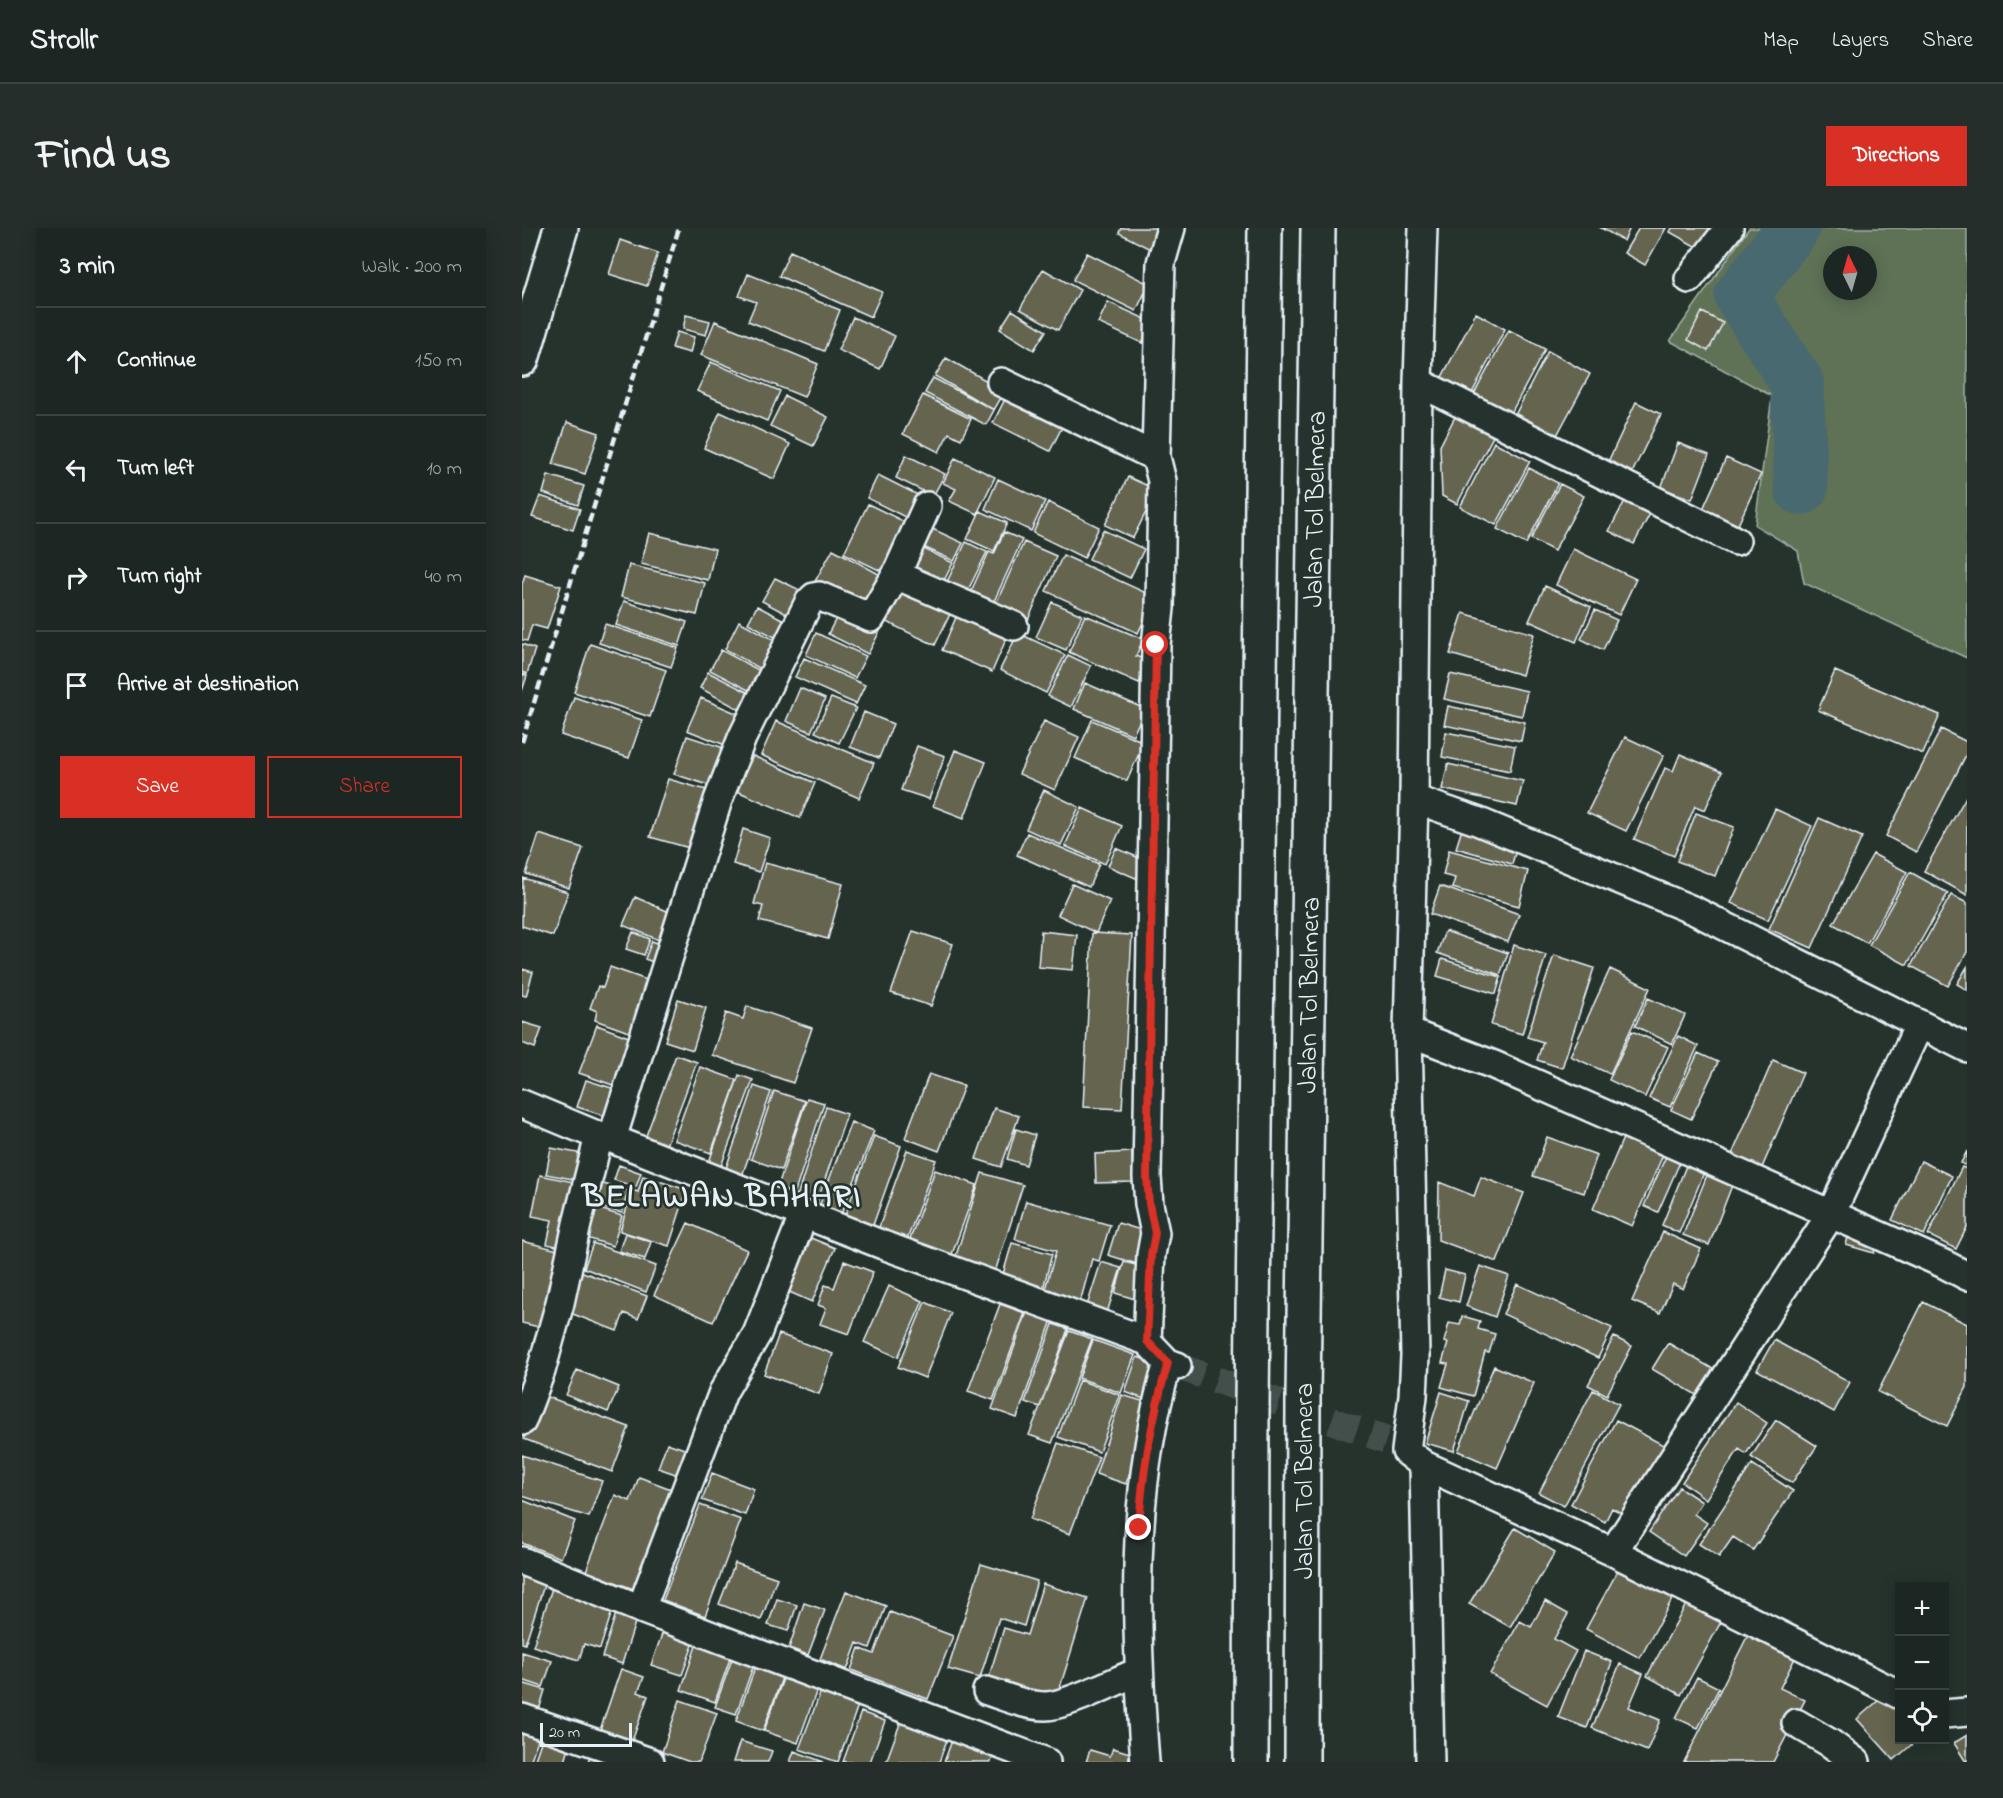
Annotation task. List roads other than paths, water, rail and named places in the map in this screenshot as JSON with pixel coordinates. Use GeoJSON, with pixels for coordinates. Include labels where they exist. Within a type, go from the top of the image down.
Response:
{"type":"FeatureCollection","features":[{"type":"Feature","properties":{"kind":"highway"},"geometry":{"type":"LineString","coordinates":[[522,359],[561,228]]}},
{"type":"Feature","properties":{"kind":"highway","name":"Jalan Tol Belmera"},"geometry":{"type":"LineString","coordinates":[[1251,1762],[1252,1406],[1265,228]]}},
{"type":"Feature","properties":{"kind":"highway","name":"Jalan Tol Belmera"},"geometry":{"type":"LineString","coordinates":[[1302,1762],[1303,1398],[1318,228]]}},
{"type":"Feature","properties":{"kind":"street"},"geometry":{"type":"LineString","coordinates":[[1147,1341],[1151,1255],[1155,1233],[1149,1204],[1147,1177],[1156,645],[1160,608],[1162,481],[1156,458],[1161,263],[1171,228]]}},
{"type":"Feature","properties":{"kind":"street"},"geometry":{"type":"LineString","coordinates":[[1424,228],[1418,382],[1414,799],[1408,1032],[1415,1356],[1406,1452],[1430,1762]]}},
{"type":"Feature","properties":{"kind":"street"},"geometry":{"type":"LineString","coordinates":[[1689,279],[1729,228]]}},
{"type":"Feature","properties":{"kind":"street"},"geometry":{"type":"LineString","coordinates":[[1001,382],[1156,458]]}},
{"type":"Feature","properties":{"kind":"street"},"geometry":{"type":"LineString","coordinates":[[1418,382],[1736,541]]}},
{"type":"Feature","properties":{"kind":"street"},"geometry":{"type":"LineString","coordinates":[[522,1420],[541,1371],[605,1138],[718,800],[742,738],[809,602],[819,596],[871,618],[896,575],[927,506]]}},
{"type":"Feature","properties":{"kind":"street"},"geometry":{"type":"LineString","coordinates":[[896,575],[1014,626]]}},
{"type":"Feature","properties":{"kind":"street"},"geometry":{"type":"LineString","coordinates":[[1414,799],[1477,821],[1695,911],[1967,1048]]}},
{"type":"Feature","properties":{"kind":"street"},"geometry":{"type":"LineString","coordinates":[[1613,1552],[1830,1214],[1919,1025]]}},
{"type":"Feature","properties":{"kind":"street"},"geometry":{"type":"LineString","coordinates":[[1408,1032],[1494,1065],[1967,1276]]}},
{"type":"Feature","properties":{"kind":"street"},"geometry":{"type":"LineString","coordinates":[[534,1109],[905,1253],[1147,1341],[1173,1365],[1157,1402],[1147,1447],[1141,1492],[1138,1672],[1145,1762]]}},
{"type":"Feature","properties":{"kind":"street"},"geometry":{"type":"LineString","coordinates":[[641,1609],[723,1392],[756,1334],[804,1214]]}},
{"type":"Feature","properties":{"kind":"street"},"geometry":{"type":"LineString","coordinates":[[1406,1452],[1613,1552],[1895,1693]]}},
{"type":"Feature","properties":{"kind":"street"},"geometry":{"type":"LineString","coordinates":[[522,1561],[641,1609],[1046,1762]]}},
{"type":"Feature","properties":{"kind":"street"},"geometry":{"type":"LineString","coordinates":[[987,1691],[1028,1704],[1046,1706],[1085,1694],[1138,1672]]}},
{"type":"Feature","properties":{"kind":"street"},"geometry":{"type":"LineString","coordinates":[[1949,1714],[1967,1712]]}},
{"type":"Feature","properties":{"kind":"street"},"geometry":{"type":"LineString","coordinates":[[522,1718],[650,1762]]}},
{"type":"Feature","properties":{"kind":"street"},"geometry":{"type":"LineString","coordinates":[[1796,1724],[1830,1743],[1856,1762]]}},
{"type":"Feature","properties":{"kind":"waterway"},"geometry":{"type":"LineString","coordinates":[[1793,228],[1741,296],[1797,383],[1801,488]]}},
{"type":"Feature","properties":{"kind":"tunnel"},"geometry":{"type":"LineString","coordinates":[[1177,1366],[1386,1440]]}},
{"type":"Feature","properties":{"kind":"railway"},"geometry":{"type":"LineString","coordinates":[[522,742],[679,228]]}},
{"type":"Feature","properties":{"kind":"district","name":"BELAWAN BAHARI"},"geometry":{"type":"Point","coordinates":[722,1194]}}]}
